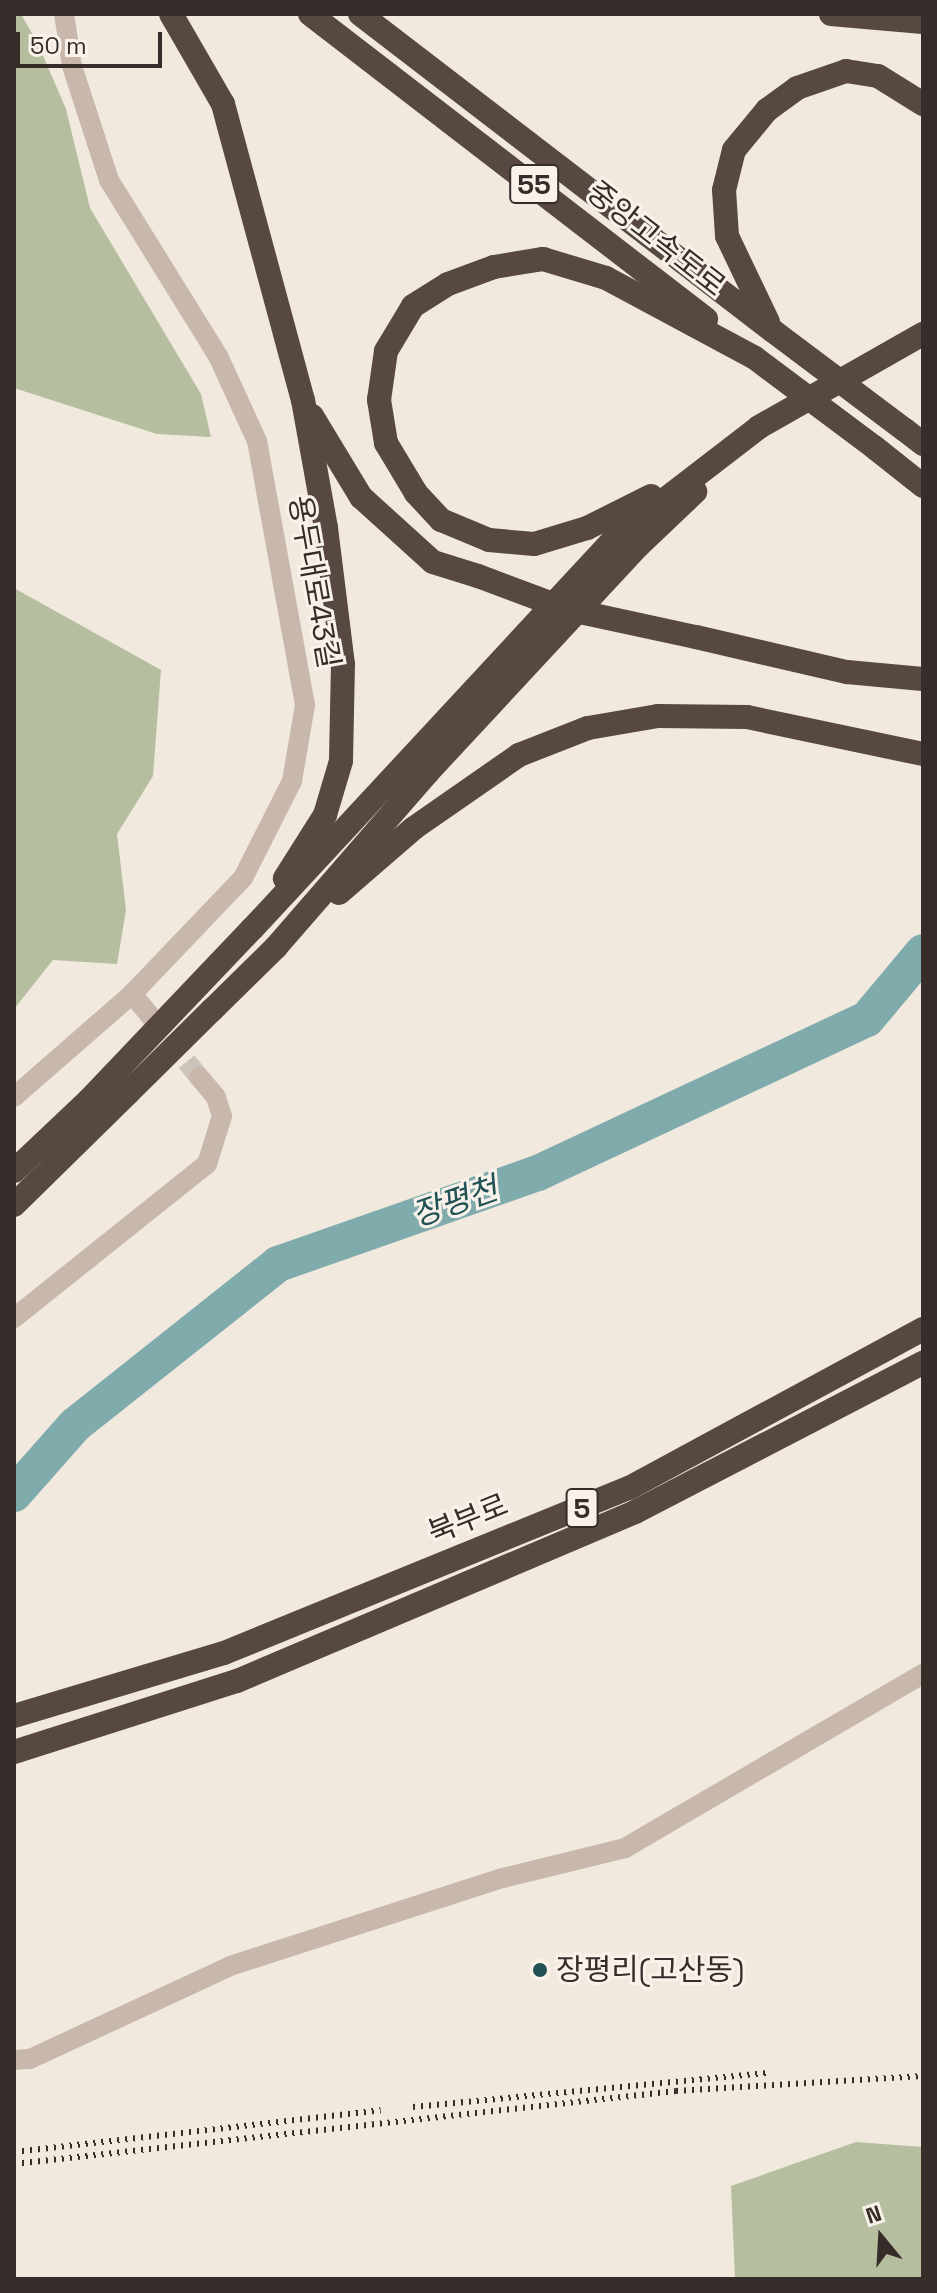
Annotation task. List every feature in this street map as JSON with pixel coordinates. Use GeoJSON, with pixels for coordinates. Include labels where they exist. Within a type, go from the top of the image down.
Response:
{"type":"FeatureCollection","features":[{"type":"Feature","properties":{"kind":"highway"},"geometry":{"type":"LineString","coordinates":[[171,14],[223,104],[303,400],[326,528],[343,664],[341,761],[325,815],[252,929]]}},
{"type":"Feature","properties":{"kind":"highway","name":"중앙고속도로"},"geometry":{"type":"LineString","coordinates":[[310,14],[923,486]]}},
{"type":"Feature","properties":{"kind":"highway","name":"중앙고속도로"},"geometry":{"type":"LineString","coordinates":[[360,14],[914,437]]}},
{"type":"Feature","properties":{"kind":"highway"},"geometry":{"type":"LineString","coordinates":[[831,14],[923,22]]}},
{"type":"Feature","properties":{"kind":"highway"},"geometry":{"type":"LineString","coordinates":[[773,331],[727,236],[724,190],[734,150],[767,110],[797,88],[846,71],[878,76],[923,104]]}},
{"type":"Feature","properties":{"kind":"highway"},"geometry":{"type":"LineString","coordinates":[[689,478],[587,528],[534,544],[489,540],[441,520],[416,493],[386,443],[379,400],[386,351],[413,306],[448,284],[494,267],[543,259],[606,278],[755,358]]}},
{"type":"Feature","properties":{"kind":"highway"},"geometry":{"type":"LineString","coordinates":[[14,1171],[252,929],[615,538],[759,427],[923,334]]}},
{"type":"Feature","properties":{"kind":"highway"},"geometry":{"type":"LineString","coordinates":[[276,947],[439,760],[686,499],[769,436],[923,345]]}},
{"type":"Feature","properties":{"kind":"highway"},"geometry":{"type":"LineString","coordinates":[[303,400],[361,497],[433,562],[566,609],[847,672],[923,679]]}},
{"type":"Feature","properties":{"kind":"highway"},"geometry":{"type":"LineString","coordinates":[[14,1205],[276,947],[414,828],[519,755],[588,728],[658,716],[747,717],[915,752]]}},
{"type":"Feature","properties":{"kind":"highway","name":"북부로"},"geometry":{"type":"LineString","coordinates":[[14,1716],[224,1653],[629,1488],[923,1329]]}},
{"type":"Feature","properties":{"kind":"highway","name":"북부로"},"geometry":{"type":"LineString","coordinates":[[14,1752],[237,1681],[635,1512],[923,1363]]}},
{"type":"Feature","properties":{"kind":"street","name":"용두대로43길"},"geometry":{"type":"LineString","coordinates":[[14,1097],[132,994],[243,878],[292,781],[305,705],[257,441],[218,356],[109,180],[72,66],[64,14]]}},
{"type":"Feature","properties":{"kind":"street"},"geometry":{"type":"LineString","coordinates":[[132,994],[149,1014]]}},
{"type":"Feature","properties":{"kind":"street"},"geometry":{"type":"LineString","coordinates":[[14,1318],[207,1164],[222,1116],[216,1097],[199,1077]]}},
{"type":"Feature","properties":{"kind":"street"},"geometry":{"type":"LineString","coordinates":[[14,2060],[30,2059],[230,1966],[503,1878],[625,1848],[923,1674]]}},
{"type":"Feature","properties":{"kind":"green space"},"geometry":{"type":"Polygon","coordinates":[[[14,14],[21,14],[38,44],[66,109],[90,208],[201,394],[211,437],[157,434],[14,388],[14,14]]]}},
{"type":"Feature","properties":{"kind":"green space"},"geometry":{"type":"Polygon","coordinates":[[[14,588],[161,670],[153,776],[117,834],[126,910],[117,964],[53,960],[14,1009],[14,588]]]}},
{"type":"Feature","properties":{"kind":"green space"},"geometry":{"type":"Polygon","coordinates":[[[856,2142],[923,2147],[923,2279],[735,2279],[731,2186],[856,2142]]]}},
{"type":"Feature","properties":{"kind":"waterway","name":"장평천"},"geometry":{"type":"LineString","coordinates":[[14,1494],[75,1425],[278,1264],[538,1173],[867,1019],[923,952]]}},
{"type":"Feature","properties":{"kind":"tunnel"},"geometry":{"type":"LineString","coordinates":[[149,1015],[199,1077]]}},
{"type":"Feature","properties":{"kind":"railway"},"geometry":{"type":"LineString","coordinates":[[413,2107],[767,2073]]}},
{"type":"Feature","properties":{"kind":"railway"},"geometry":{"type":"LineString","coordinates":[[14,2164],[676,2091],[923,2076]]}},
{"type":"Feature","properties":{"kind":"railway"},"geometry":{"type":"LineString","coordinates":[[14,2152],[381,2110]]}},
{"type":"Feature","properties":{"kind":"place","name":"장평리(고산동)"},"geometry":{"type":"Point","coordinates":[540,1970]}}]}
